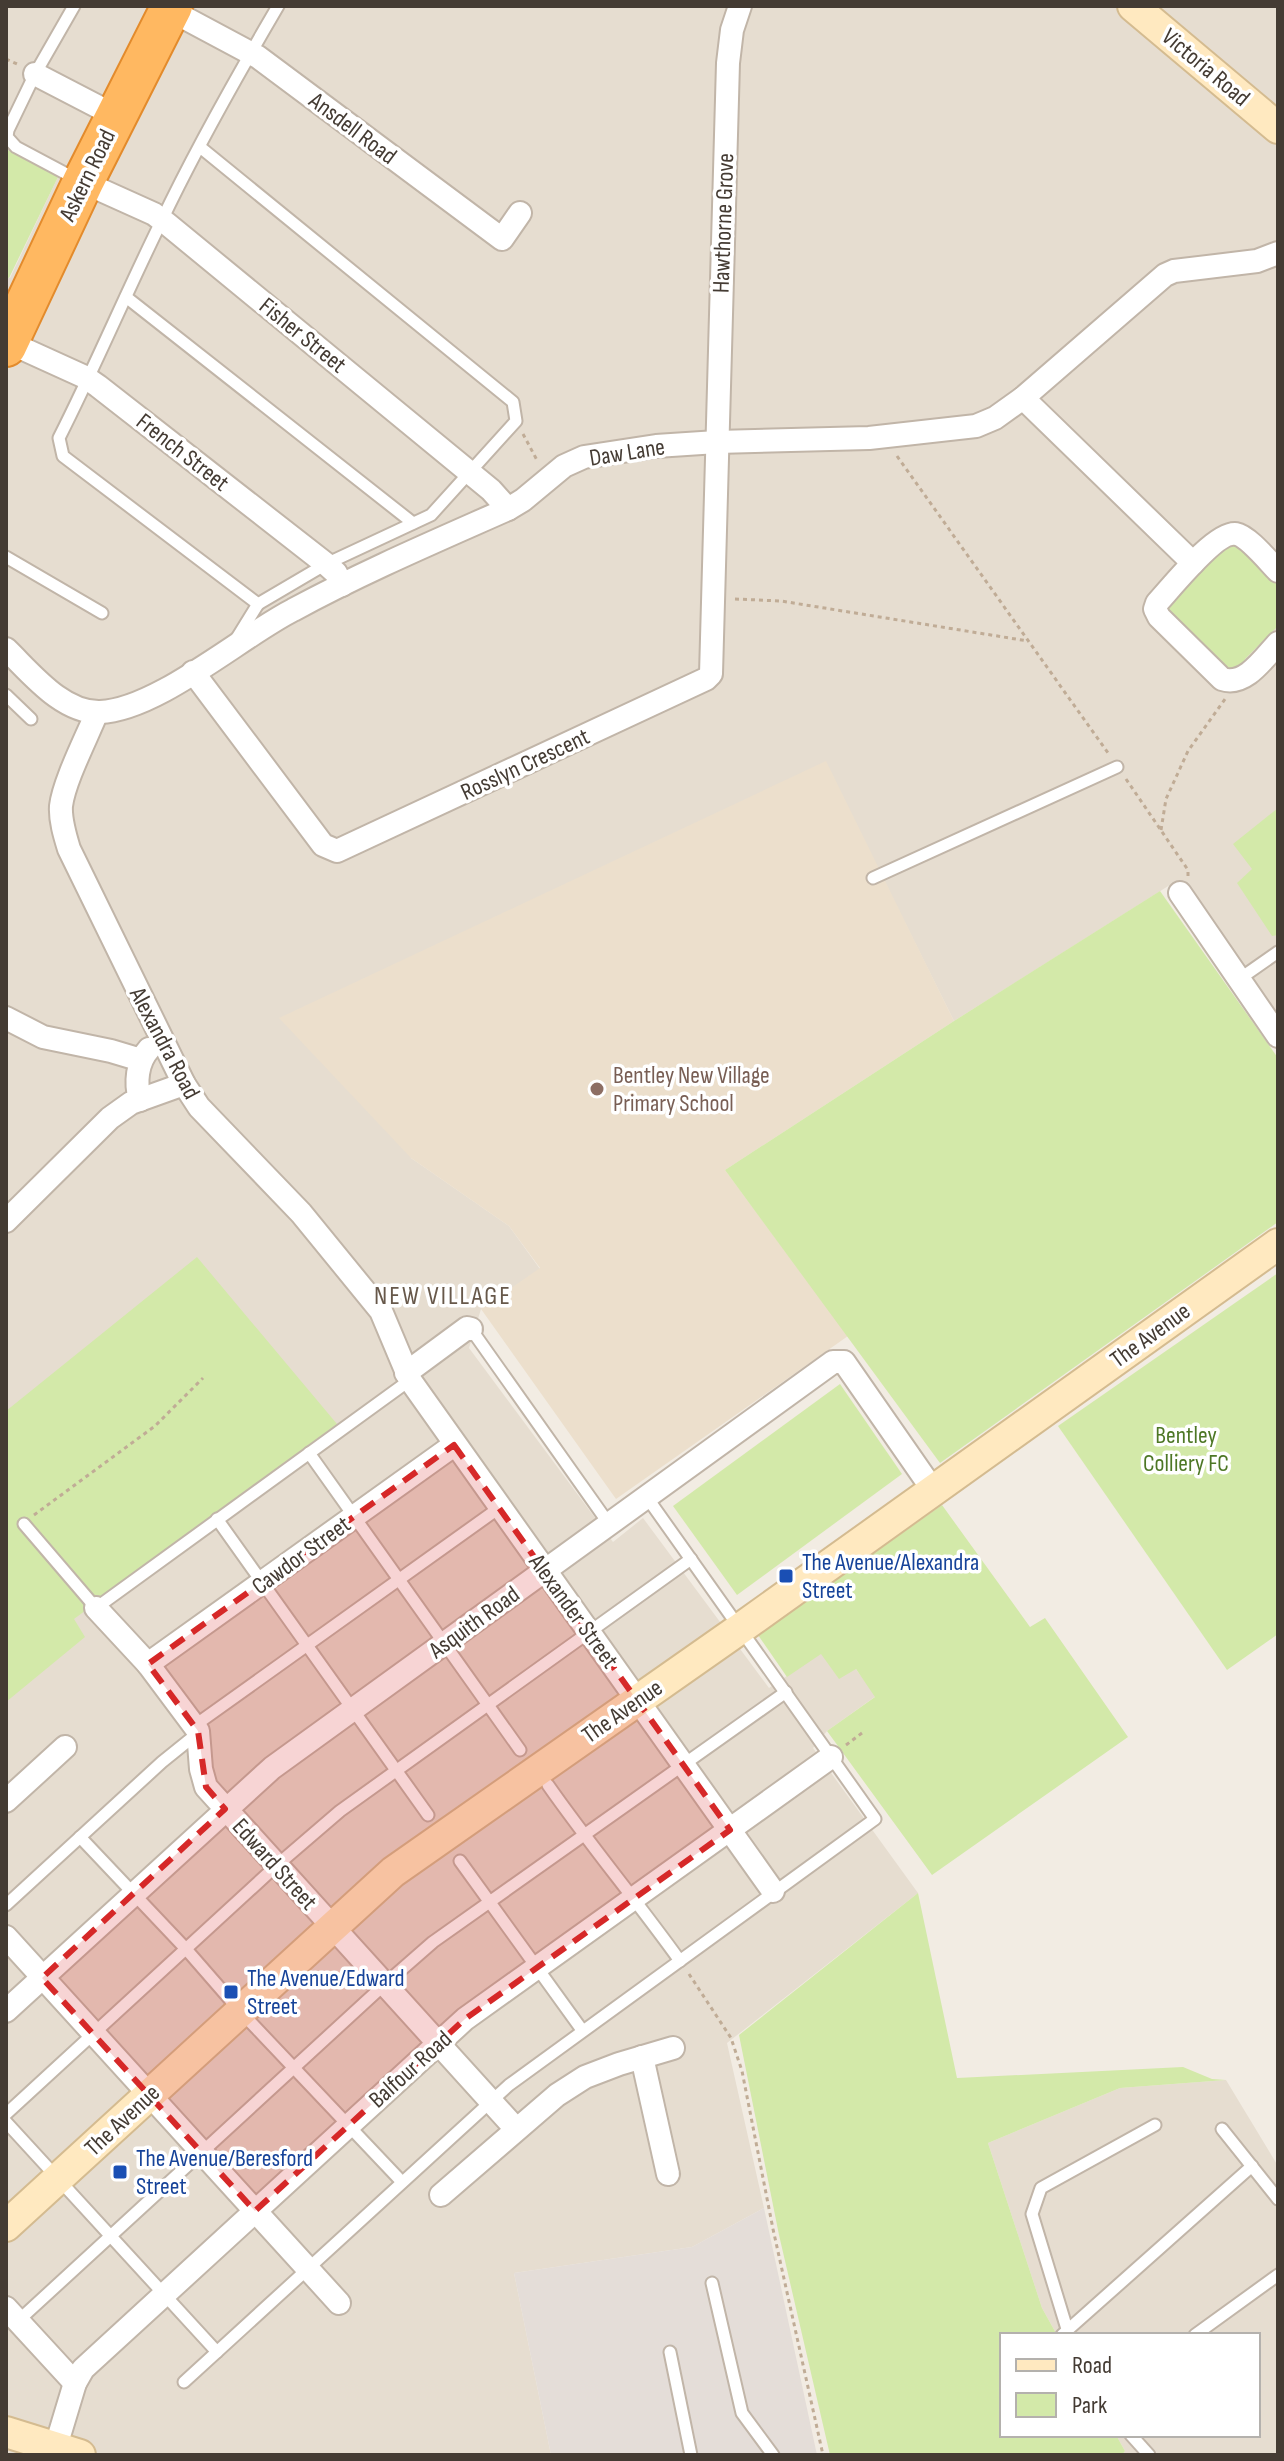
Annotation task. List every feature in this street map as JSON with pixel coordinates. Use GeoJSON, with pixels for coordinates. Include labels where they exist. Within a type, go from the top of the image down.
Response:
{"type":"FeatureCollection","features":[{"type":"Feature","properties":{"kind":"highway","name":"Askern Road"},"geometry":{"type":"LineString","coordinates":[[7,344],[83,182],[171,8]]}},
{"type":"Feature","properties":{"kind":"street","name":"Hawthorne Grove"},"geometry":{"type":"LineString","coordinates":[[717,442],[728,63],[732,30],[740,6]]}},
{"type":"Feature","properties":{"kind":"street","name":"Victoria Road"},"geometry":{"type":"LineString","coordinates":[[1133,6],[1278,128]]}},
{"type":"Feature","properties":{"kind":"street","name":"Ansdell Road"},"geometry":{"type":"LineString","coordinates":[[171,8],[250,53],[502,239],[520,213]]}},
{"type":"Feature","properties":{"kind":"street"},"geometry":{"type":"LineString","coordinates":[[35,74],[116,116]]}},
{"type":"Feature","properties":{"kind":"street","name":"Fisher Street"},"geometry":{"type":"LineString","coordinates":[[83,182],[162,220],[469,471],[502,499],[508,509]]}},
{"type":"Feature","properties":{"kind":"street","name":"Daw Lane"},"geometry":{"type":"LineString","coordinates":[[97,712],[137,704],[292,610],[380,565],[508,509],[564,466],[584,457],[656,446],[883,437],[976,426],[995,418],[1023,398],[1165,275],[1174,271],[1257,261],[1278,253]]}},
{"type":"Feature","properties":{"kind":"street","name":"French Street"},"geometry":{"type":"LineString","coordinates":[[7,344],[88,380],[326,564],[336,573],[342,585]]}},
{"type":"Feature","properties":{"kind":"street"},"geometry":{"type":"LineString","coordinates":[[1023,398],[1193,563]]}},
{"type":"Feature","properties":{"kind":"street","name":"Rosslyn Crescent"},"geometry":{"type":"LineString","coordinates":[[193,672],[323,845],[337,851],[711,674],[717,442]]}},
{"type":"Feature","properties":{"kind":"street"},"geometry":{"type":"LineString","coordinates":[[1278,571],[1238,534],[1223,537],[1193,563],[1155,609],[1159,617],[1222,679],[1229,682],[1241,679],[1278,643]]}},
{"type":"Feature","properties":{"kind":"street"},"geometry":{"type":"LineString","coordinates":[[6,649],[59,698],[97,712]]}},
{"type":"Feature","properties":{"kind":"street","name":"Alexandra Road"},"geometry":{"type":"LineString","coordinates":[[97,712],[61,807],[69,849],[184,1084],[199,1107],[301,1213],[381,1311],[407,1374]]}},
{"type":"Feature","properties":{"kind":"street"},"geometry":{"type":"LineString","coordinates":[[1184,898],[1278,1036]]}},
{"type":"Feature","properties":{"kind":"street"},"geometry":{"type":"LineString","coordinates":[[6,1018],[43,1037],[141,1060]]}},
{"type":"Feature","properties":{"kind":"street"},"geometry":{"type":"LineString","coordinates":[[140,1100],[137,1088],[141,1060],[146,1051],[161,1041]]}},
{"type":"Feature","properties":{"kind":"street"},"geometry":{"type":"LineString","coordinates":[[6,1221],[110,1118],[131,1103],[184,1084]]}},
{"type":"Feature","properties":{"kind":"street","name":"The Avenue"},"geometry":{"type":"LineString","coordinates":[[6,2226],[393,1872],[1278,1244]]}},
{"type":"Feature","properties":{"kind":"street"},"geometry":{"type":"LineString","coordinates":[[407,1374],[467,1328],[471,1329]]}},
{"type":"Feature","properties":{"kind":"street","name":"Asquith Road"},"geometry":{"type":"LineString","coordinates":[[6,2011],[272,1768],[833,1362],[844,1362],[933,1490]]}},
{"type":"Feature","properties":{"kind":"street","name":"Alexander Street"},"geometry":{"type":"LineString","coordinates":[[407,1374],[454,1445],[639,1699],[773,1891]]}},
{"type":"Feature","properties":{"kind":"street","name":"Cawdor Street"},"geometry":{"type":"LineString","coordinates":[[148,1664],[454,1445]]}},
{"type":"Feature","properties":{"kind":"street"},"geometry":{"type":"LineString","coordinates":[[96,1608],[148,1664],[196,1729]]}},
{"type":"Feature","properties":{"kind":"street","name":"Edward Street"},"geometry":{"type":"LineString","coordinates":[[196,1729],[206,1787],[516,2129]]}},
{"type":"Feature","properties":{"kind":"street"},"geometry":{"type":"LineString","coordinates":[[6,1801],[65,1747]]}},
{"type":"Feature","properties":{"kind":"street","name":"Balfour Road"},"geometry":{"type":"LineString","coordinates":[[68,2450],[75,2383],[83,2369],[348,2125],[465,2019],[831,1757]]}},
{"type":"Feature","properties":{"kind":"street"},"geometry":{"type":"LineString","coordinates":[[6,1937],[339,2303]]}},
{"type":"Feature","properties":{"kind":"street"},"geometry":{"type":"LineString","coordinates":[[441,2195],[557,2095],[585,2077],[673,2048]]}},
{"type":"Feature","properties":{"kind":"street"},"geometry":{"type":"LineString","coordinates":[[642,2057],[668,2174]]}},
{"type":"Feature","properties":{"kind":"street"},"geometry":{"type":"LineString","coordinates":[[12,2314],[75,2383]]}},
{"type":"Feature","properties":{"kind":"street"},"geometry":{"type":"LineString","coordinates":[[6,2432],[68,2450]]}},
{"type":"Feature","properties":{"kind":"lane"},"geometry":{"type":"LineString","coordinates":[[74,6],[35,74],[7,137],[16,147],[83,182]]}},
{"type":"Feature","properties":{"kind":"lane"},"geometry":{"type":"LineString","coordinates":[[258,604],[63,456],[59,438],[162,220],[278,6]]}},
{"type":"Feature","properties":{"kind":"lane"},"geometry":{"type":"LineString","coordinates":[[200,147],[513,402],[516,421],[431,515],[326,564],[258,604],[232,646]]}},
{"type":"Feature","properties":{"kind":"lane"},"geometry":{"type":"LineString","coordinates":[[126,297],[413,523]]}},
{"type":"Feature","properties":{"kind":"lane"},"geometry":{"type":"LineString","coordinates":[[6,557],[102,613]]}},
{"type":"Feature","properties":{"kind":"lane"},"geometry":{"type":"LineString","coordinates":[[6,695],[31,719]]}},
{"type":"Feature","properties":{"kind":"lane"},"geometry":{"type":"LineString","coordinates":[[873,878],[1117,767]]}},
{"type":"Feature","properties":{"kind":"lane"},"geometry":{"type":"LineString","coordinates":[[1238,980],[1278,952]]}},
{"type":"Feature","properties":{"kind":"lane"},"geometry":{"type":"LineString","coordinates":[[471,1329],[609,1524]]}},
{"type":"Feature","properties":{"kind":"lane"},"geometry":{"type":"LineString","coordinates":[[24,1524],[96,1608],[309,1453],[407,1374]]}},
{"type":"Feature","properties":{"kind":"lane"},"geometry":{"type":"LineString","coordinates":[[309,1453],[520,1750]]}},
{"type":"Feature","properties":{"kind":"lane"},"geometry":{"type":"LineString","coordinates":[[184,2382],[530,2068],[875,1819],[646,1496]]}},
{"type":"Feature","properties":{"kind":"lane"},"geometry":{"type":"LineString","coordinates":[[6,1905],[196,1729],[307,1644],[499,1508]]}},
{"type":"Feature","properties":{"kind":"lane"},"geometry":{"type":"LineString","coordinates":[[217,1519],[428,1815]]}},
{"type":"Feature","properties":{"kind":"lane"},"geometry":{"type":"LineString","coordinates":[[6,2114],[340,1811],[691,1559]]}},
{"type":"Feature","properties":{"kind":"lane"},"geometry":{"type":"LineString","coordinates":[[12,2314],[111,2236],[433,1942],[786,1692]]}},
{"type":"Feature","properties":{"kind":"lane"},"geometry":{"type":"LineString","coordinates":[[548,1785],[680,1961]]}},
{"type":"Feature","properties":{"kind":"lane"},"geometry":{"type":"LineString","coordinates":[[80,1837],[402,2182]]}},
{"type":"Feature","properties":{"kind":"lane"},"geometry":{"type":"LineString","coordinates":[[460,1861],[582,2030]]}},
{"type":"Feature","properties":{"kind":"lane"},"geometry":{"type":"LineString","coordinates":[[6,2122],[217,2352]]}},
{"type":"Feature","properties":{"kind":"lane"},"geometry":{"type":"LineString","coordinates":[[1155,2125],[1041,2188],[1032,2214],[1064,2332],[1252,2166]]}},
{"type":"Feature","properties":{"kind":"lane"},"geometry":{"type":"LineString","coordinates":[[1222,2129],[1278,2199]]}},
{"type":"Feature","properties":{"kind":"lane"},"geometry":{"type":"LineString","coordinates":[[1198,2333],[1278,2275]]}},
{"type":"Feature","properties":{"kind":"lane"},"geometry":{"type":"LineString","coordinates":[[712,2283],[742,2413],[773,2455]]}},
{"type":"Feature","properties":{"kind":"lane"},"geometry":{"type":"LineString","coordinates":[[670,2352],[691,2455]]}},
{"type":"Feature","properties":{"kind":"lane"},"geometry":{"type":"LineString","coordinates":[[1133,2437],[1149,2455]]}},
{"type":"Feature","properties":{"kind":"path"},"geometry":{"type":"LineString","coordinates":[[516,421],[537,461],[553,476]]}},
{"type":"Feature","properties":{"kind":"path"},"geometry":{"type":"LineString","coordinates":[[883,437],[1188,870],[1184,898]]}},
{"type":"Feature","properties":{"kind":"path"},"geometry":{"type":"LineString","coordinates":[[714,599],[781,601],[1028,641]]}},
{"type":"Feature","properties":{"kind":"path"},"geometry":{"type":"LineString","coordinates":[[1161,830],[1166,799],[1188,751],[1231,690],[1229,682]]}},
{"type":"Feature","properties":{"kind":"path"},"geometry":{"type":"LineString","coordinates":[[24,1524],[49,1502],[155,1426],[203,1378]]}},
{"type":"Feature","properties":{"kind":"path"},"geometry":{"type":"LineString","coordinates":[[680,1961],[731,2038],[742,2071],[823,2455]]}},
{"type":"Feature","properties":{"kind":"highlighted area"},"geometry":{"type":"Polygon","coordinates":[[[454,1445],[730,1830],[465,2019],[255,2211],[42,1978],[225,1809],[206,1787],[198,1731],[148,1664],[454,1445]]]}},
{"type":"Feature","properties":{"kind":"shaded area"},"geometry":{"type":"Polygon","coordinates":[[[6,6],[1278,6],[1278,1036],[1173,883],[954,1021],[825,762],[411,1158],[509,1226],[540,1269],[481,1309],[469,1348],[613,1542],[643,1518],[769,1688],[821,1653],[839,1678],[855,1668],[876,1696],[827,1731],[813,1748],[918,1893],[727,2043],[764,2208],[692,2247],[514,2273],[551,2455],[6,2454],[6,277],[10,278],[58,177],[6,149],[6,6]]]}},
{"type":"Feature","properties":{"kind":"shaded area","name":"Bentley New Village Primary School"},"geometry":{"type":"Polygon","coordinates":[[[826,761],[954,1021],[725,1170],[848,1336],[616,1499],[481,1309],[540,1268],[509,1226],[411,1158],[279,1018],[826,761]]]}},
{"type":"Feature","properties":{"kind":"shaded area"},"geometry":{"type":"Polygon","coordinates":[[[1226,2080],[1278,2166],[1278,2455],[1122,2455],[1125,2451],[1117,2437],[1260,2437],[1260,2333],[1056,2333],[1042,2308],[988,2143],[1120,2088],[1226,2080]]]}},
{"type":"Feature","properties":{"kind":"shaded area"},"geometry":{"type":"Polygon","coordinates":[[[764,2208],[817,2455],[551,2455],[514,2273],[692,2247],[764,2208]]]}},
{"type":"Feature","properties":{"kind":"green space"},"geometry":{"type":"Polygon","coordinates":[[[6,149],[58,177],[9,278],[6,277],[6,149]]]}},
{"type":"Feature","properties":{"kind":"green space"},"geometry":{"type":"Polygon","coordinates":[[[1236,543],[1278,581],[1278,626],[1245,659],[1244,665],[1227,672],[1169,617],[1168,602],[1221,546],[1236,543]]]}},
{"type":"Feature","properties":{"kind":"green space"},"geometry":{"type":"Polygon","coordinates":[[[1278,808],[1278,935],[1272,936],[1237,883],[1252,869],[1233,844],[1278,808]]]}},
{"type":"Feature","properties":{"kind":"green space"},"geometry":{"type":"Polygon","coordinates":[[[1160,891],[1278,1058],[1278,1222],[940,1463],[725,1170],[1160,891]]]}},
{"type":"Feature","properties":{"kind":"green space"},"geometry":{"type":"Polygon","coordinates":[[[197,1257],[337,1424],[74,1619],[85,1637],[6,1702],[6,1411],[197,1257]]]}},
{"type":"Feature","properties":{"kind":"green space","name":"Bentley Colliery FC"},"geometry":{"type":"Polygon","coordinates":[[[1278,1273],[1278,1634],[1227,1670],[1058,1426],[1278,1273]]]}},
{"type":"Feature","properties":{"kind":"green space"},"geometry":{"type":"Polygon","coordinates":[[[840,1384],[902,1474],[737,1595],[673,1506],[840,1384]]]}},
{"type":"Feature","properties":{"kind":"green space"},"geometry":{"type":"Polygon","coordinates":[[[942,1505],[1030,1627],[1045,1618],[1128,1737],[932,1875],[827,1731],[875,1697],[856,1669],[839,1679],[821,1654],[787,1677],[758,1635],[942,1505]]]}},
{"type":"Feature","properties":{"kind":"green space"},"geometry":{"type":"Polygon","coordinates":[[[918,1893],[957,2078],[1183,2067],[1212,2079],[1226,2080],[1120,2088],[988,2143],[1042,2308],[1056,2333],[1000,2333],[1000,2437],[1117,2437],[1125,2451],[1122,2455],[830,2455],[779,2235],[739,2035],[918,1893]]]}},
{"type":"Feature","properties":{"kind":"place","name":"Bentley New Village Primary School"},"geometry":{"type":"Point","coordinates":[597,1089]}},
{"type":"Feature","properties":{"kind":"place","name":"The Avenue/Alexandra Street"},"geometry":{"type":"Point","coordinates":[786,1576]}},
{"type":"Feature","properties":{"kind":"place","name":"The Avenue/Edward Street"},"geometry":{"type":"Point","coordinates":[231,1992]}},
{"type":"Feature","properties":{"kind":"place","name":"The Avenue/Beresford Street"},"geometry":{"type":"Point","coordinates":[120,2172]}},
{"type":"Feature","properties":{"kind":"district","name":"NEW VILLAGE"},"geometry":{"type":"Point","coordinates":[443,1295]}}]}
